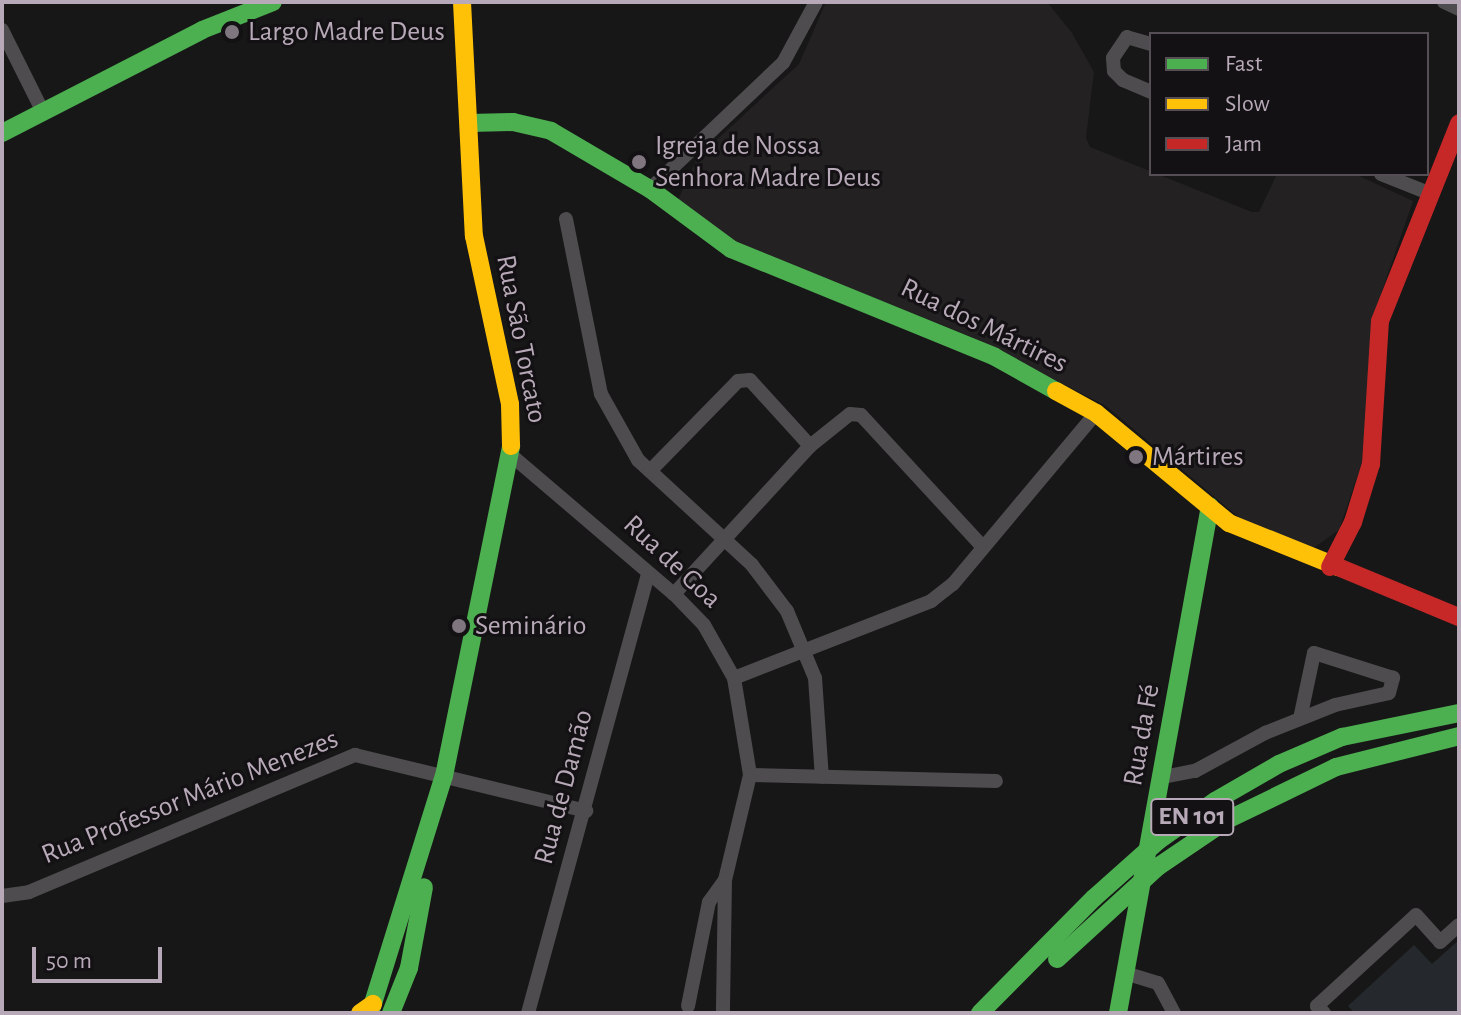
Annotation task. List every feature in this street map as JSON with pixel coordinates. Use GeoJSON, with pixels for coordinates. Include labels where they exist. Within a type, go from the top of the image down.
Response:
{"type":"FeatureCollection","features":[{"type":"Feature","properties":{"kind":"main road"},"geometry":{"type":"LineString","coordinates":[[2,133],[202,30],[273,2]]}},
{"type":"Feature","properties":{"kind":"main road","name":"Rua São Torcato"},"geometry":{"type":"LineString","coordinates":[[368,1010],[444,776],[511,455],[512,414],[474,236],[462,2]]}},
{"type":"Feature","properties":{"kind":"main road","name":"Rua dos Mártires"},"geometry":{"type":"LineString","coordinates":[[470,123],[513,122],[551,131],[650,189],[731,249],[981,351],[1096,413],[1229,523],[1330,567],[1459,617]]}},
{"type":"Feature","properties":{"kind":"main road"},"geometry":{"type":"LineString","coordinates":[[1330,567],[1353,522],[1371,464],[1380,321],[1432,181],[1459,123]]}},
{"type":"Feature","properties":{"kind":"main road","name":"Rua da Fé"},"geometry":{"type":"LineString","coordinates":[[1118,1013],[1125,973],[1138,929],[1210,506]]}},
{"type":"Feature","properties":{"kind":"main road","name":"EN 101"},"geometry":{"type":"LineString","coordinates":[[980,1013],[1102,890],[1158,841],[1215,801],[1279,764],[1342,737],[1459,713]]}},
{"type":"Feature","properties":{"kind":"main road","name":"EN 101"},"geometry":{"type":"LineString","coordinates":[[1004,1013],[1111,906],[1227,820],[1336,767],[1459,736]]}},
{"type":"Feature","properties":{"kind":"main road","name":"Rua São Torcato"},"geometry":{"type":"LineString","coordinates":[[391,1013],[417,935],[431,822]]}},
{"type":"Feature","properties":{"kind":"street"},"geometry":{"type":"LineString","coordinates":[[650,189],[783,63],[816,2]]}},
{"type":"Feature","properties":{"kind":"street"},"geometry":{"type":"LineString","coordinates":[[1444,2],[1459,9]]}},
{"type":"Feature","properties":{"kind":"street"},"geometry":{"type":"LineString","coordinates":[[2,30],[43,112]]}},
{"type":"Feature","properties":{"kind":"street"},"geometry":{"type":"LineString","coordinates":[[1149,43],[1127,37],[1113,58],[1114,71],[1123,80],[1149,91]]}},
{"type":"Feature","properties":{"kind":"street"},"geometry":{"type":"LineString","coordinates":[[1396,176],[1432,181]]}},
{"type":"Feature","properties":{"kind":"street"},"geometry":{"type":"LineString","coordinates":[[566,219],[601,394],[628,446],[650,471],[726,539],[770,587],[806,650],[822,723],[822,777]]}},
{"type":"Feature","properties":{"kind":"street"},"geometry":{"type":"LineString","coordinates":[[650,471],[738,381],[750,380],[810,446]]}},
{"type":"Feature","properties":{"kind":"street"},"geometry":{"type":"LineString","coordinates":[[734,678],[931,601],[953,584],[1096,413]]}},
{"type":"Feature","properties":{"kind":"street"},"geometry":{"type":"LineString","coordinates":[[674,594],[810,446],[840,419],[861,415],[983,547]]}},
{"type":"Feature","properties":{"kind":"street","name":"Rua de Goa"},"geometry":{"type":"LineString","coordinates":[[511,455],[674,594],[704,625],[734,678],[750,775],[725,880],[723,1013]]}},
{"type":"Feature","properties":{"kind":"street","name":"Rua de Damão"},"geometry":{"type":"LineString","coordinates":[[528,1013],[586,811],[648,573]]}},
{"type":"Feature","properties":{"kind":"street"},"geometry":{"type":"LineString","coordinates":[[1163,777],[1195,771],[1300,719],[1389,693],[1393,678],[1314,653],[1300,719]]}},
{"type":"Feature","properties":{"kind":"street","name":"Rua Professor Mário Menezes"},"geometry":{"type":"LineString","coordinates":[[2,896],[29,892],[336,760],[374,756],[586,811]]}},
{"type":"Feature","properties":{"kind":"street"},"geometry":{"type":"LineString","coordinates":[[750,775],[996,781]]}},
{"type":"Feature","properties":{"kind":"street","name":"Rua de Goa"},"geometry":{"type":"LineString","coordinates":[[688,1006],[709,902],[725,880]]}},
{"type":"Feature","properties":{"kind":"street"},"geometry":{"type":"LineString","coordinates":[[1324,1013],[1317,1006],[1416,915],[1440,942],[1459,925]]}},
{"type":"Feature","properties":{"kind":"street"},"geometry":{"type":"LineString","coordinates":[[1125,973],[1158,983],[1174,1013]]}},
{"type":"Feature","properties":{"kind":"shaded area"},"geometry":{"type":"Polygon","coordinates":[[[826,2],[1047,2],[1072,33],[1094,72],[1086,138],[1090,147],[1149,171],[1149,176],[1162,176],[1252,212],[1259,212],[1276,176],[1359,176],[1413,201],[1374,314],[1368,444],[1339,530],[1309,551],[1248,525],[1106,406],[972,337],[730,240],[678,200],[697,158],[799,64],[826,2]]]}},
{"type":"Feature","properties":{"kind":"shaded area"},"geometry":{"type":"Polygon","coordinates":[[[1459,940],[1459,1013],[1355,1013],[1348,1006],[1414,945],[1432,964],[1459,940]]]}},
{"type":"Feature","properties":{"kind":"traffic: fast"},"geometry":{"type":"LineString","coordinates":[[2,133],[202,30],[273,2]]}},
{"type":"Feature","properties":{"kind":"traffic: fast"},"geometry":{"type":"LineString","coordinates":[[470,123],[513,122],[551,131],[650,189],[731,249],[995,357],[1056,391]]}},
{"type":"Feature","properties":{"kind":"traffic: fast"},"geometry":{"type":"LineString","coordinates":[[370,1013],[444,776],[511,446]]}},
{"type":"Feature","properties":{"kind":"traffic: fast"},"geometry":{"type":"LineString","coordinates":[[1118,1013],[1210,506]]}},
{"type":"Feature","properties":{"kind":"traffic: fast"},"geometry":{"type":"LineString","coordinates":[[980,1013],[1094,898],[1158,841],[1215,801],[1279,764],[1342,737],[1459,713]]}},
{"type":"Feature","properties":{"kind":"traffic: fast"},"geometry":{"type":"LineString","coordinates":[[1057,959],[1159,866],[1227,820],[1336,767],[1459,736]]}},
{"type":"Feature","properties":{"kind":"traffic: fast"},"geometry":{"type":"LineString","coordinates":[[391,1013],[409,968],[424,887]]}},
{"type":"Feature","properties":{"kind":"traffic: slow"},"geometry":{"type":"LineString","coordinates":[[462,2],[474,236],[510,404],[511,446]]}},
{"type":"Feature","properties":{"kind":"traffic: slow"},"geometry":{"type":"LineString","coordinates":[[1056,391],[1096,413],[1229,523],[1338,567]]}},
{"type":"Feature","properties":{"kind":"traffic: slow"},"geometry":{"type":"LineString","coordinates":[[360,1013],[373,1004]]}},
{"type":"Feature","properties":{"kind":"traffic: jam"},"geometry":{"type":"LineString","coordinates":[[1330,567],[1353,522],[1371,464],[1380,321],[1459,123]]}},
{"type":"Feature","properties":{"kind":"traffic: jam"},"geometry":{"type":"LineString","coordinates":[[1338,567],[1459,617]]}},
{"type":"Feature","properties":{"kind":"place","name":"Largo Madre Deus"},"geometry":{"type":"Point","coordinates":[232,32]}},
{"type":"Feature","properties":{"kind":"place","name":"Igreja de Nossa Senhora Madre Deus"},"geometry":{"type":"Point","coordinates":[639,162]}},
{"type":"Feature","properties":{"kind":"place","name":"Mártires"},"geometry":{"type":"Point","coordinates":[1136,457]}},
{"type":"Feature","properties":{"kind":"place","name":"Seminário"},"geometry":{"type":"Point","coordinates":[459,626]}}]}
